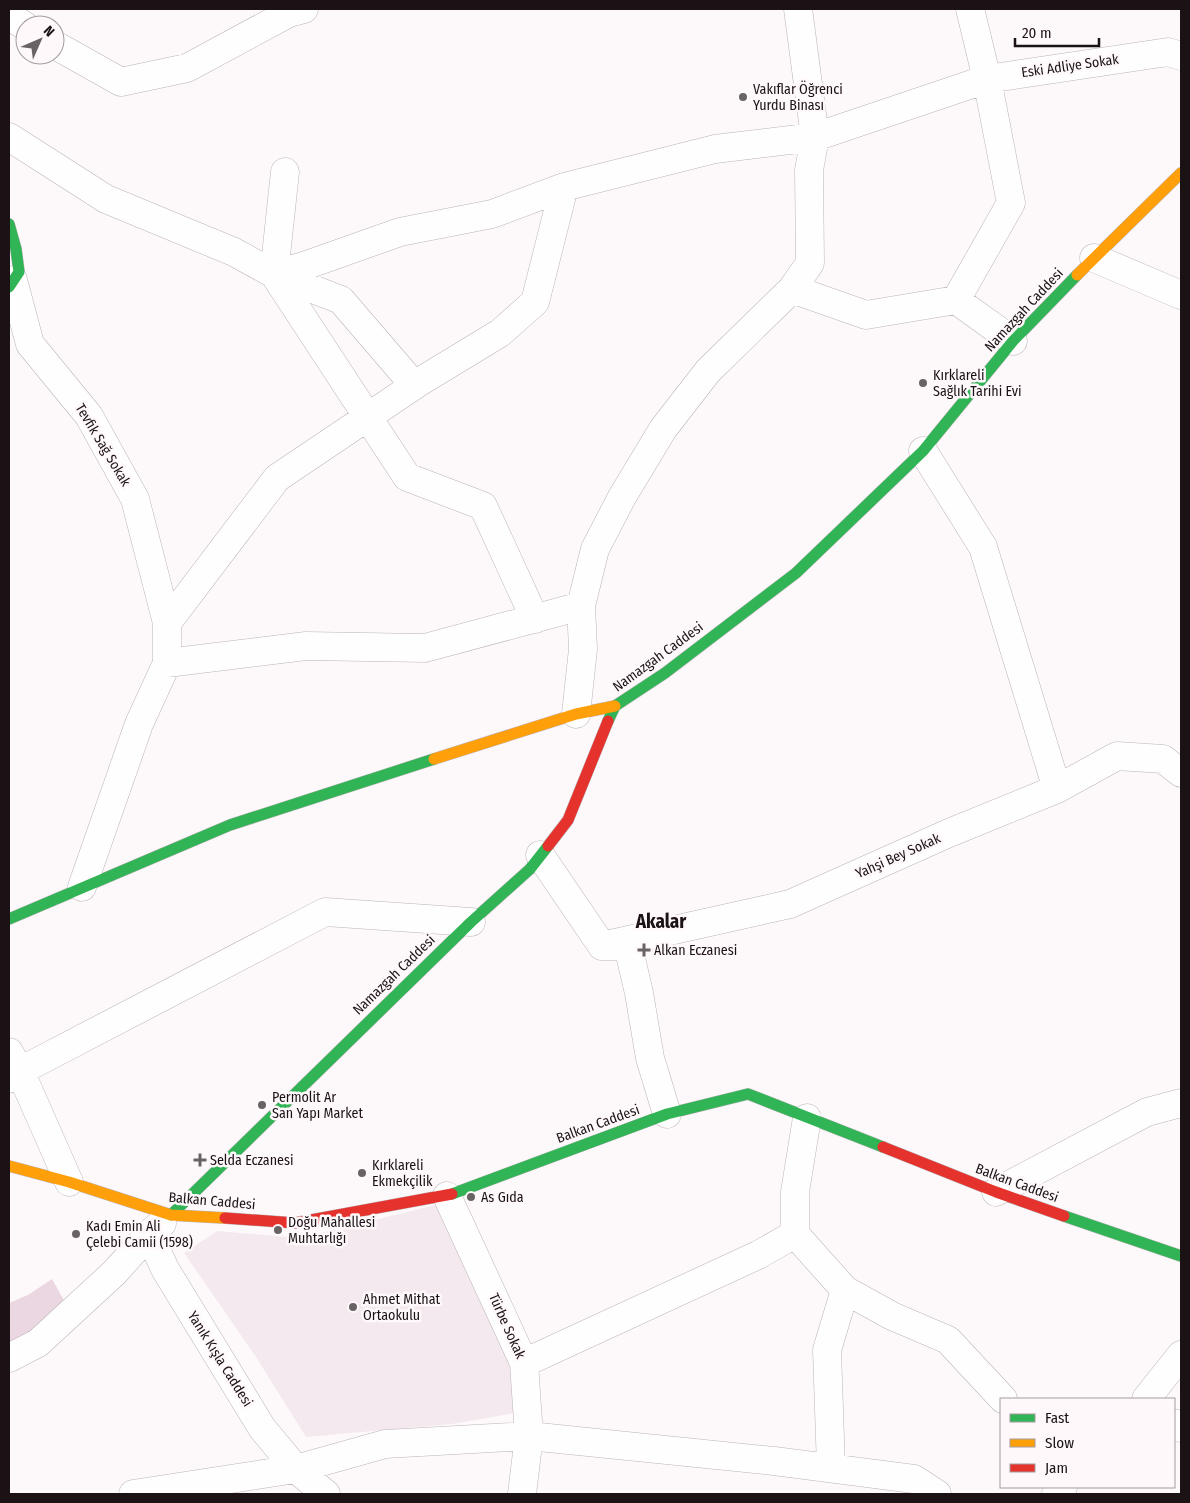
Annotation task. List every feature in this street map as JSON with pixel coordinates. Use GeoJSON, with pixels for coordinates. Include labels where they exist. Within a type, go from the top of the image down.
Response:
{"type":"FeatureCollection","features":[{"type":"Feature","properties":{"kind":"street"},"geometry":{"type":"LineString","coordinates":[[65,51],[121,82],[187,68],[290,13],[304,9]]}},
{"type":"Feature","properties":{"kind":"street"},"geometry":{"type":"LineString","coordinates":[[576,714],[583,649],[581,606],[595,549],[622,497],[663,429],[708,371],[792,289],[810,263],[809,170],[815,136],[798,9]]}},
{"type":"Feature","properties":{"kind":"street"},"geometry":{"type":"LineString","coordinates":[[956,300],[1011,203],[987,78],[970,9]]}},
{"type":"Feature","properties":{"kind":"street","name":"Eski Adliye Sokak"},"geometry":{"type":"LineString","coordinates":[[274,274],[304,266],[400,232],[492,214],[564,187],[715,149],[815,136],[987,78],[1168,52],[1181,56]]}},
{"type":"Feature","properties":{"kind":"street"},"geometry":{"type":"LineString","coordinates":[[9,137],[106,199],[234,252],[274,274],[341,300],[414,385]]}},
{"type":"Feature","properties":{"kind":"street"},"geometry":{"type":"LineString","coordinates":[[285,172],[274,274],[407,477],[483,506],[534,619]]}},
{"type":"Feature","properties":{"kind":"street","name":"Namazgah Caddesi"},"geometry":{"type":"LineString","coordinates":[[171,1215],[470,922],[530,869],[568,820],[599,740],[615,706],[665,673],[796,573],[923,451],[1013,341],[1181,173]]}},
{"type":"Feature","properties":{"kind":"street"},"geometry":{"type":"LineString","coordinates":[[167,623],[277,478],[414,385],[500,333],[535,302],[564,187]]}},
{"type":"Feature","properties":{"kind":"street"},"geometry":{"type":"LineString","coordinates":[[9,224],[16,249],[19,272],[11,284]]}},
{"type":"Feature","properties":{"kind":"street"},"geometry":{"type":"LineString","coordinates":[[1094,258],[1181,295]]}},
{"type":"Feature","properties":{"kind":"street","name":"Tevfik Sağ Sokak"},"geometry":{"type":"LineString","coordinates":[[11,284],[30,344],[89,416],[134,499],[167,623],[167,663]]}},
{"type":"Feature","properties":{"kind":"street"},"geometry":{"type":"LineString","coordinates":[[792,289],[866,315],[956,300],[1013,341]]}},
{"type":"Feature","properties":{"kind":"street"},"geometry":{"type":"LineString","coordinates":[[923,451],[982,547],[1057,789]]}},
{"type":"Feature","properties":{"kind":"street"},"geometry":{"type":"LineString","coordinates":[[82,887],[139,724],[167,663],[306,646],[425,648],[581,606]]}},
{"type":"Feature","properties":{"kind":"street"},"geometry":{"type":"LineString","coordinates":[[9,920],[230,825],[576,714],[615,706]]}},
{"type":"Feature","properties":{"kind":"street","name":"Yahşi Bey Sokak"},"geometry":{"type":"LineString","coordinates":[[602,946],[790,904],[949,833],[1057,789],[1117,756],[1163,759],[1181,773]]}},
{"type":"Feature","properties":{"kind":"street"},"geometry":{"type":"LineString","coordinates":[[540,855],[602,946],[628,946],[639,993],[650,1058],[667,1114]]}},
{"type":"Feature","properties":{"kind":"street"},"geometry":{"type":"LineString","coordinates":[[68,1182],[12,1068],[325,912],[470,922]]}},
{"type":"Feature","properties":{"kind":"street","name":"Balkan Caddesi"},"geometry":{"type":"LineString","coordinates":[[9,1166],[68,1182],[171,1215],[295,1223],[448,1196],[667,1114],[748,1094],[996,1192],[1181,1256]]}},
{"type":"Feature","properties":{"kind":"street"},"geometry":{"type":"LineString","coordinates":[[996,1192],[1147,1112],[1181,1103]]}},
{"type":"Feature","properties":{"kind":"street"},"geometry":{"type":"LineString","coordinates":[[807,1118],[795,1192],[795,1234],[845,1290],[892,1316],[948,1340],[1002,1398]]}},
{"type":"Feature","properties":{"kind":"street","name":"Türbe Sokak"},"geometry":{"type":"LineString","coordinates":[[448,1196],[524,1363],[530,1436],[522,1494]]}},
{"type":"Feature","properties":{"kind":"street"},"geometry":{"type":"LineString","coordinates":[[9,1358],[38,1343],[114,1273],[149,1234],[171,1215]]}},
{"type":"Feature","properties":{"kind":"street","name":"Yanık Kışla Caddesi"},"geometry":{"type":"LineString","coordinates":[[149,1234],[165,1269],[262,1428],[296,1468],[326,1494]]}},
{"type":"Feature","properties":{"kind":"street"},"geometry":{"type":"LineString","coordinates":[[524,1363],[758,1255],[795,1234]]}},
{"type":"Feature","properties":{"kind":"street"},"geometry":{"type":"LineString","coordinates":[[831,1468],[827,1350],[845,1290]]}},
{"type":"Feature","properties":{"kind":"street"},"geometry":{"type":"LineString","coordinates":[[1147,1398],[1181,1355]]}},
{"type":"Feature","properties":{"kind":"street"},"geometry":{"type":"LineString","coordinates":[[133,1494],[296,1468],[385,1444],[530,1436],[774,1461],[914,1479],[936,1494]]}},
{"type":"Feature","properties":{"kind":"shaded area","name":"Ahmet Mithat Ortaokulu"},"geometry":{"type":"Polygon","coordinates":[[[440,1204],[515,1378],[521,1412],[452,1424],[306,1437],[256,1357],[184,1253],[217,1231],[300,1238],[440,1204]]]}},
{"type":"Feature","properties":{"kind":"shaded area"},"geometry":{"type":"Polygon","coordinates":[[[52,1279],[66,1304],[22,1341],[9,1346],[9,1303],[28,1295],[52,1279]]]}},
{"type":"Feature","properties":{"kind":"traffic: fast"},"geometry":{"type":"LineString","coordinates":[[9,224],[16,249],[19,272],[9,287]]}},
{"type":"Feature","properties":{"kind":"traffic: fast"},"geometry":{"type":"LineString","coordinates":[[608,721],[615,706],[665,673],[796,573],[923,451],[1013,341],[1077,275]]}},
{"type":"Feature","properties":{"kind":"traffic: fast"},"geometry":{"type":"LineString","coordinates":[[9,919],[230,825],[434,759]]}},
{"type":"Feature","properties":{"kind":"traffic: fast"},"geometry":{"type":"LineString","coordinates":[[171,1215],[471,922],[530,869],[548,846]]}},
{"type":"Feature","properties":{"kind":"traffic: fast"},"geometry":{"type":"LineString","coordinates":[[452,1194],[667,1114],[748,1094],[883,1147]]}},
{"type":"Feature","properties":{"kind":"traffic: fast"},"geometry":{"type":"LineString","coordinates":[[1064,1216],[1181,1256]]}},
{"type":"Feature","properties":{"kind":"traffic: slow"},"geometry":{"type":"LineString","coordinates":[[1077,275],[1181,173]]}},
{"type":"Feature","properties":{"kind":"traffic: slow"},"geometry":{"type":"LineString","coordinates":[[434,759],[576,714],[615,706]]}},
{"type":"Feature","properties":{"kind":"traffic: slow"},"geometry":{"type":"LineString","coordinates":[[9,1166],[69,1182],[171,1215],[225,1218]]}},
{"type":"Feature","properties":{"kind":"traffic: jam"},"geometry":{"type":"LineString","coordinates":[[548,846],[568,820],[608,721]]}},
{"type":"Feature","properties":{"kind":"traffic: jam"},"geometry":{"type":"LineString","coordinates":[[883,1147],[996,1192],[1064,1216]]}},
{"type":"Feature","properties":{"kind":"traffic: jam"},"geometry":{"type":"LineString","coordinates":[[225,1218],[295,1223],[452,1194]]}},
{"type":"Feature","properties":{"kind":"place","name":"Vakıflar Öğrenci Yurdu Binası"},"geometry":{"type":"Point","coordinates":[743,97]}},
{"type":"Feature","properties":{"kind":"place","name":"Kırklareli Sağlık Tarihi Evi"},"geometry":{"type":"Point","coordinates":[923,383]}},
{"type":"Feature","properties":{"kind":"place","name":"Alkan Eczanesi"},"geometry":{"type":"Point","coordinates":[644,950]}},
{"type":"Feature","properties":{"kind":"place","name":"Permolit Ar San Yapı Market"},"geometry":{"type":"Point","coordinates":[262,1105]}},
{"type":"Feature","properties":{"kind":"place","name":"Selda Eczanesi"},"geometry":{"type":"Point","coordinates":[200,1160]}},
{"type":"Feature","properties":{"kind":"place","name":"Kırklareli Ekmekçilik"},"geometry":{"type":"Point","coordinates":[362,1173]}},
{"type":"Feature","properties":{"kind":"place","name":"As Gıda"},"geometry":{"type":"Point","coordinates":[471,1197]}},
{"type":"Feature","properties":{"kind":"place","name":"Doğu Mahallesi Muhtarlığı"},"geometry":{"type":"Point","coordinates":[278,1230]}},
{"type":"Feature","properties":{"kind":"place","name":"Kadı Emin Ali Çelebi Camii (1598)"},"geometry":{"type":"Point","coordinates":[76,1234]}},
{"type":"Feature","properties":{"kind":"place","name":"Ahmet Mithat Ortaokulu"},"geometry":{"type":"Point","coordinates":[353,1307]}},
{"type":"Feature","properties":{"kind":"district","name":"Akalar"},"geometry":{"type":"Point","coordinates":[661,921]}}]}
